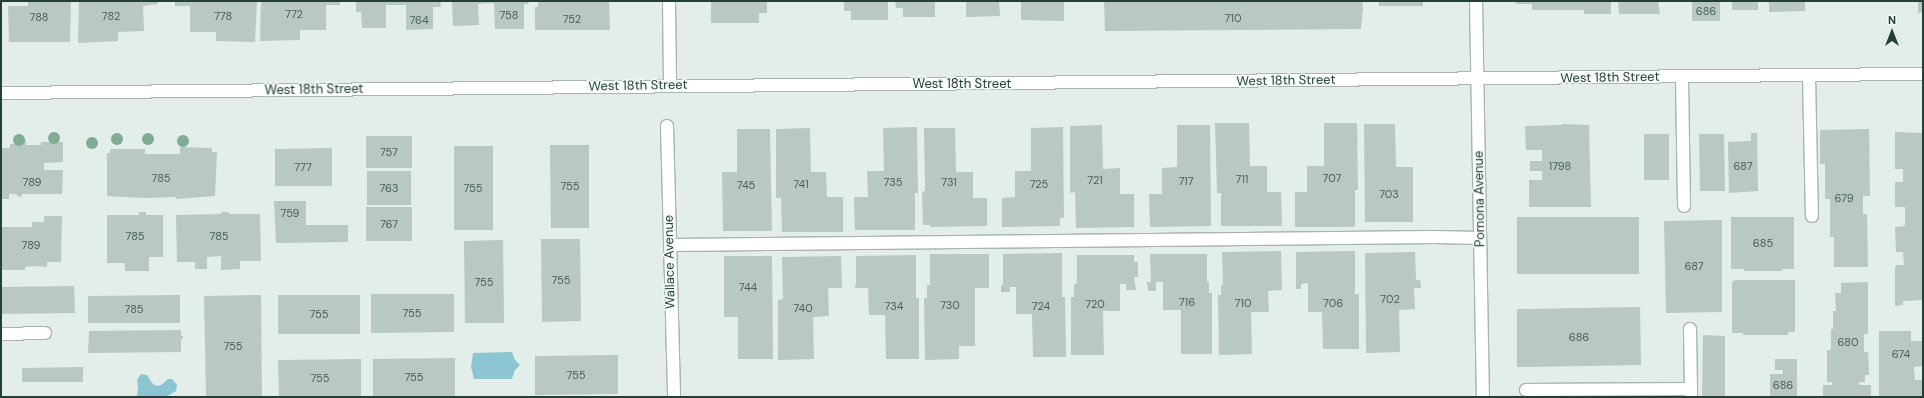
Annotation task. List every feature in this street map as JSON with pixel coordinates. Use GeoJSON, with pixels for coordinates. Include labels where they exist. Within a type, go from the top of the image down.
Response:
{"type":"FeatureCollection","features":[{"type":"Feature","properties":{"kind":"street"},"geometry":{"type":"LineString","coordinates":[[669,1],[670,86]]}},
{"type":"Feature","properties":{"kind":"street","name":"Pomona Avenue"},"geometry":{"type":"LineString","coordinates":[[1476,1],[1483,397]]}},
{"type":"Feature","properties":{"kind":"street","name":"West 18th Street"},"geometry":{"type":"LineString","coordinates":[[1,93],[1682,78],[1923,74]]}},
{"type":"Feature","properties":{"kind":"street"},"geometry":{"type":"LineString","coordinates":[[1810,76],[1812,216]]}},
{"type":"Feature","properties":{"kind":"street"},"geometry":{"type":"LineString","coordinates":[[1682,78],[1684,206]]}},
{"type":"Feature","properties":{"kind":"street","name":"Wallace Avenue"},"geometry":{"type":"LineString","coordinates":[[668,126],[674,397]]}},
{"type":"Feature","properties":{"kind":"street"},"geometry":{"type":"LineString","coordinates":[[670,245],[1410,237],[1480,238]]}},
{"type":"Feature","properties":{"kind":"street"},"geometry":{"type":"LineString","coordinates":[[1526,390],[1691,393],[1690,329]]}},
{"type":"Feature","properties":{"kind":"street"},"geometry":{"type":"LineString","coordinates":[[1,334],[45,333]]}},
{"type":"Feature","properties":{"kind":"water"},"geometry":{"type":"Polygon","coordinates":[[[512,352],[515,360],[520,365],[515,370],[512,379],[474,379],[471,367],[473,353],[512,352]]]}},
{"type":"Feature","properties":{"kind":"water"},"geometry":{"type":"Polygon","coordinates":[[[141,374],[147,375],[153,384],[157,386],[161,385],[168,379],[172,379],[177,385],[176,391],[166,397],[137,397],[137,380],[141,374]]]}},
{"type":"Feature","properties":{"kind":"building"},"geometry":{"type":"Polygon","coordinates":[[[28,1],[71,1],[70,42],[9,42],[8,6],[28,6],[28,1]]]}},
{"type":"Feature","properties":{"kind":"building"},"geometry":{"type":"Polygon","coordinates":[[[79,1],[158,1],[158,4],[143,6],[144,31],[118,32],[118,41],[78,43],[79,1]]]}},
{"type":"Feature","properties":{"kind":"building"},"geometry":{"type":"Polygon","coordinates":[[[175,1],[257,1],[255,42],[216,41],[216,32],[190,32],[190,6],[175,6],[175,1]]]}},
{"type":"Feature","properties":{"kind":"building"},"geometry":{"type":"Polygon","coordinates":[[[261,1],[340,1],[340,5],[326,5],[326,30],[300,30],[300,40],[260,41],[261,1]]]}},
{"type":"Feature","properties":{"kind":"building"},"geometry":{"type":"Polygon","coordinates":[[[356,1],[440,1],[441,7],[433,7],[433,29],[406,30],[406,5],[386,5],[386,28],[362,28],[361,12],[356,12],[356,1]]]}},
{"type":"Feature","properties":{"kind":"building"},"geometry":{"type":"Polygon","coordinates":[[[452,1],[528,1],[528,4],[524,4],[524,29],[495,29],[494,3],[478,4],[479,25],[453,26],[452,1]]]}},
{"type":"Feature","properties":{"kind":"building"},"geometry":{"type":"Polygon","coordinates":[[[538,1],[609,1],[610,30],[535,30],[535,7],[538,7],[538,1]]]}},
{"type":"Feature","properties":{"kind":"building"},"geometry":{"type":"Polygon","coordinates":[[[711,1],[767,1],[767,13],[759,13],[759,23],[711,23],[711,1]]]}},
{"type":"Feature","properties":{"kind":"building"},"geometry":{"type":"Polygon","coordinates":[[[844,1],[888,1],[888,20],[851,20],[851,11],[844,11],[844,1]]]}},
{"type":"Feature","properties":{"kind":"building"},"geometry":{"type":"Polygon","coordinates":[[[895,1],[935,1],[935,17],[903,17],[903,8],[896,8],[895,1]]]}},
{"type":"Feature","properties":{"kind":"building"},"geometry":{"type":"Polygon","coordinates":[[[966,1],[999,1],[1000,16],[966,17],[966,1]]]}},
{"type":"Feature","properties":{"kind":"building"},"geometry":{"type":"Polygon","coordinates":[[[1021,1],[1064,1],[1064,21],[1021,20],[1021,1]]]}},
{"type":"Feature","properties":{"kind":"building"},"geometry":{"type":"Polygon","coordinates":[[[1104,1],[1362,1],[1363,7],[1361,29],[1105,31],[1104,1]]]}},
{"type":"Feature","properties":{"kind":"building"},"geometry":{"type":"Polygon","coordinates":[[[1379,1],[1423,1],[1423,6],[1379,6],[1379,1]]]}},
{"type":"Feature","properties":{"kind":"building"},"geometry":{"type":"Polygon","coordinates":[[[1516,1],[1611,1],[1611,14],[1584,14],[1584,10],[1532,10],[1532,4],[1516,4],[1516,1]]]}},
{"type":"Feature","properties":{"kind":"building"},"geometry":{"type":"Polygon","coordinates":[[[1618,1],[1658,1],[1660,14],[1619,14],[1618,1]]]}},
{"type":"Feature","properties":{"kind":"building"},"geometry":{"type":"Polygon","coordinates":[[[1692,1],[1720,1],[1720,21],[1692,21],[1692,1]]]}},
{"type":"Feature","properties":{"kind":"building"},"geometry":{"type":"Polygon","coordinates":[[[1732,1],[1758,1],[1758,10],[1732,10],[1732,1]]]}},
{"type":"Feature","properties":{"kind":"building"},"geometry":{"type":"Polygon","coordinates":[[[1767,1],[1805,1],[1805,11],[1769,12],[1769,3],[1767,1]]]}},
{"type":"Feature","properties":{"kind":"building"},"geometry":{"type":"Polygon","coordinates":[[[1918,1],[1923,1],[1923,12],[1918,13],[1918,1]]]}},
{"type":"Feature","properties":{"kind":"building"},"geometry":{"type":"Polygon","coordinates":[[[1215,123],[1249,123],[1250,166],[1267,166],[1267,192],[1281,192],[1282,226],[1221,226],[1221,193],[1217,193],[1215,123]]]}},
{"type":"Feature","properties":{"kind":"building"},"geometry":{"type":"Polygon","coordinates":[[[1324,123],[1357,123],[1358,190],[1355,190],[1355,227],[1295,227],[1295,192],[1307,192],[1307,166],[1324,166],[1324,123]]]}},
{"type":"Feature","properties":{"kind":"building"},"geometry":{"type":"Polygon","coordinates":[[[1364,124],[1395,124],[1396,167],[1413,167],[1413,222],[1365,222],[1364,124]]]}},
{"type":"Feature","properties":{"kind":"building"},"geometry":{"type":"Polygon","coordinates":[[[1562,124],[1589,125],[1591,207],[1529,207],[1529,180],[1542,180],[1542,171],[1530,171],[1530,161],[1542,161],[1542,150],[1526,150],[1525,126],[1562,124]]]}},
{"type":"Feature","properties":{"kind":"building"},"geometry":{"type":"Polygon","coordinates":[[[1102,125],[1103,169],[1120,168],[1120,194],[1134,194],[1134,227],[1076,228],[1075,192],[1070,193],[1070,126],[1102,125]]]}},
{"type":"Feature","properties":{"kind":"building"},"geometry":{"type":"Polygon","coordinates":[[[1177,125],[1210,125],[1211,226],[1150,227],[1149,194],[1162,194],[1162,168],[1177,167],[1177,125]]]}},
{"type":"Feature","properties":{"kind":"building"},"geometry":{"type":"Polygon","coordinates":[[[917,127],[918,193],[915,193],[915,230],[855,230],[854,197],[868,197],[867,171],[884,171],[883,128],[917,127]]]}},
{"type":"Feature","properties":{"kind":"building"},"geometry":{"type":"Polygon","coordinates":[[[1063,127],[1064,218],[1060,218],[1060,226],[1002,227],[1002,198],[1015,197],[1015,171],[1031,171],[1031,128],[1063,127]]]}},
{"type":"Feature","properties":{"kind":"building"},"geometry":{"type":"Polygon","coordinates":[[[810,128],[811,172],[826,172],[827,197],[843,197],[843,232],[782,232],[781,198],[776,198],[776,129],[810,128]]]}},
{"type":"Feature","properties":{"kind":"building"},"geometry":{"type":"Polygon","coordinates":[[[924,128],[955,128],[956,172],[973,172],[973,198],[987,198],[987,226],[930,227],[930,225],[923,225],[922,192],[925,191],[924,128]]]}},
{"type":"Feature","properties":{"kind":"building"},"geometry":{"type":"Polygon","coordinates":[[[737,129],[770,129],[772,231],[723,231],[722,172],[737,172],[737,129]]]}},
{"type":"Feature","properties":{"kind":"building"},"geometry":{"type":"Polygon","coordinates":[[[1869,129],[1870,196],[1863,196],[1863,214],[1867,214],[1868,267],[1834,267],[1834,237],[1830,237],[1830,199],[1825,199],[1825,164],[1820,164],[1820,130],[1869,129]]]}},
{"type":"Feature","properties":{"kind":"building"},"geometry":{"type":"Polygon","coordinates":[[[1895,132],[1923,133],[1923,300],[1903,301],[1903,305],[1895,306],[1895,268],[1896,265],[1904,265],[1903,252],[1896,252],[1895,227],[1905,226],[1905,207],[1895,207],[1895,182],[1903,182],[1903,169],[1895,169],[1895,132]]]}},
{"type":"Feature","properties":{"kind":"building"},"geometry":{"type":"Polygon","coordinates":[[[1751,133],[1757,133],[1758,191],[1729,193],[1728,142],[1751,141],[1751,133]]]}},
{"type":"Feature","properties":{"kind":"building"},"geometry":{"type":"Polygon","coordinates":[[[1644,134],[1669,134],[1669,180],[1644,180],[1644,134]]]}},
{"type":"Feature","properties":{"kind":"building"},"geometry":{"type":"Polygon","coordinates":[[[1699,134],[1724,134],[1725,191],[1700,191],[1699,134]]]}},
{"type":"Feature","properties":{"kind":"building"},"geometry":{"type":"Polygon","coordinates":[[[366,136],[412,136],[412,168],[366,168],[366,136]]]}},
{"type":"Feature","properties":{"kind":"building"},"geometry":{"type":"Polygon","coordinates":[[[20,140],[26,140],[26,145],[41,145],[41,142],[63,142],[63,162],[44,163],[44,170],[63,170],[62,194],[22,194],[22,197],[17,196],[17,194],[9,194],[9,199],[1,199],[1,148],[10,148],[10,144],[20,144],[20,140]]]}},
{"type":"Feature","properties":{"kind":"building"},"geometry":{"type":"Polygon","coordinates":[[[550,145],[589,145],[589,228],[551,228],[550,145]]]}},
{"type":"Feature","properties":{"kind":"building"},"geometry":{"type":"Polygon","coordinates":[[[454,146],[493,146],[493,230],[454,230],[454,146]]]}},
{"type":"Feature","properties":{"kind":"building"},"geometry":{"type":"Polygon","coordinates":[[[180,147],[212,148],[212,152],[217,152],[215,196],[176,199],[176,197],[145,198],[107,196],[107,153],[110,153],[110,149],[145,149],[145,154],[180,154],[180,147]]]}},
{"type":"Feature","properties":{"kind":"building"},"geometry":{"type":"Polygon","coordinates":[[[332,148],[332,186],[275,186],[275,149],[332,148]]]}},
{"type":"Feature","properties":{"kind":"building"},"geometry":{"type":"Polygon","coordinates":[[[367,171],[411,171],[411,205],[367,205],[367,171]]]}},
{"type":"Feature","properties":{"kind":"building"},"geometry":{"type":"Polygon","coordinates":[[[274,201],[306,201],[306,225],[348,225],[348,242],[276,243],[274,201]]]}},
{"type":"Feature","properties":{"kind":"building"},"geometry":{"type":"Polygon","coordinates":[[[366,207],[412,207],[412,241],[366,241],[366,207]]]}},
{"type":"Feature","properties":{"kind":"building"},"geometry":{"type":"Polygon","coordinates":[[[139,212],[146,212],[146,215],[163,215],[163,257],[149,257],[149,271],[125,271],[125,263],[107,263],[107,215],[139,215],[139,212]]]}},
{"type":"Feature","properties":{"kind":"building"},"geometry":{"type":"Polygon","coordinates":[[[221,212],[229,212],[229,214],[260,214],[261,261],[240,261],[240,269],[221,270],[221,256],[207,257],[207,269],[195,269],[195,262],[177,262],[176,215],[222,214],[221,212]]]}},
{"type":"Feature","properties":{"kind":"building"},"geometry":{"type":"Polygon","coordinates":[[[44,216],[62,216],[61,262],[47,262],[47,267],[25,267],[25,270],[1,270],[1,227],[32,227],[32,222],[44,222],[44,216]]]}},
{"type":"Feature","properties":{"kind":"building"},"geometry":{"type":"Polygon","coordinates":[[[1517,217],[1639,217],[1639,274],[1517,274],[1517,217]]]}},
{"type":"Feature","properties":{"kind":"building"},"geometry":{"type":"Polygon","coordinates":[[[1731,217],[1794,217],[1794,269],[1782,269],[1782,271],[1744,271],[1744,269],[1731,269],[1731,217]]]}},
{"type":"Feature","properties":{"kind":"building"},"geometry":{"type":"Polygon","coordinates":[[[1722,220],[1722,312],[1666,313],[1664,221],[1722,220]]]}},
{"type":"Feature","properties":{"kind":"building"},"geometry":{"type":"Polygon","coordinates":[[[541,239],[580,239],[581,321],[542,322],[541,239]]]}},
{"type":"Feature","properties":{"kind":"building"},"geometry":{"type":"Polygon","coordinates":[[[503,240],[504,323],[465,323],[464,241],[503,240]]]}},
{"type":"Feature","properties":{"kind":"building"},"geometry":{"type":"Polygon","coordinates":[[[1281,251],[1282,290],[1268,291],[1269,312],[1251,312],[1252,354],[1219,355],[1218,295],[1221,295],[1221,285],[1223,285],[1222,252],[1281,251]]]}},
{"type":"Feature","properties":{"kind":"building"},"geometry":{"type":"Polygon","coordinates":[[[1355,251],[1355,294],[1359,294],[1359,349],[1323,349],[1322,312],[1308,312],[1308,283],[1301,284],[1301,289],[1296,289],[1296,252],[1355,251]]]}},
{"type":"Feature","properties":{"kind":"building"},"geometry":{"type":"Polygon","coordinates":[[[1415,252],[1416,280],[1420,280],[1421,288],[1414,288],[1415,309],[1399,310],[1400,352],[1366,353],[1365,253],[1415,252]]]}},
{"type":"Feature","properties":{"kind":"building"},"geometry":{"type":"Polygon","coordinates":[[[1062,253],[1062,297],[1065,297],[1066,357],[1033,357],[1032,314],[1016,314],[1016,287],[1010,287],[1010,292],[1001,292],[1001,285],[1003,285],[1003,254],[1062,253]]]}},
{"type":"Feature","properties":{"kind":"building"},"geometry":{"type":"Polygon","coordinates":[[[930,254],[989,254],[989,288],[975,288],[975,346],[959,346],[959,359],[925,360],[924,298],[927,298],[927,285],[930,285],[930,254]]]}},
{"type":"Feature","properties":{"kind":"building"},"geometry":{"type":"Polygon","coordinates":[[[1150,254],[1207,254],[1207,282],[1209,282],[1209,293],[1212,293],[1212,354],[1181,354],[1181,310],[1163,310],[1163,282],[1156,282],[1156,291],[1148,291],[1147,282],[1151,282],[1150,254]]]}},
{"type":"Feature","properties":{"kind":"building"},"geometry":{"type":"Polygon","coordinates":[[[916,255],[916,298],[919,298],[919,359],[886,359],[885,315],[869,315],[868,288],[855,288],[856,256],[916,255]]]}},
{"type":"Feature","properties":{"kind":"building"},"geometry":{"type":"Polygon","coordinates":[[[1077,255],[1134,255],[1134,262],[1138,262],[1138,277],[1134,277],[1136,290],[1126,290],[1126,284],[1120,284],[1120,311],[1103,311],[1104,355],[1071,355],[1071,297],[1074,297],[1074,284],[1077,283],[1077,255]]]}},
{"type":"Feature","properties":{"kind":"building"},"geometry":{"type":"Polygon","coordinates":[[[724,256],[772,256],[773,359],[738,359],[738,317],[724,317],[724,256]]]}},
{"type":"Feature","properties":{"kind":"building"},"geometry":{"type":"Polygon","coordinates":[[[841,256],[842,288],[828,288],[829,316],[813,317],[814,359],[778,360],[778,300],[783,299],[782,257],[841,256]]]}},
{"type":"Feature","properties":{"kind":"building"},"geometry":{"type":"Polygon","coordinates":[[[1736,280],[1795,280],[1795,332],[1788,332],[1788,335],[1743,335],[1743,333],[1732,333],[1732,282],[1736,280]]]}},
{"type":"Feature","properties":{"kind":"building"},"geometry":{"type":"Polygon","coordinates":[[[1868,282],[1868,334],[1864,334],[1864,352],[1868,352],[1869,375],[1865,375],[1865,382],[1859,382],[1859,385],[1871,385],[1871,397],[1823,397],[1823,385],[1832,385],[1832,382],[1827,382],[1827,350],[1831,350],[1833,311],[1836,311],[1835,293],[1841,293],[1841,283],[1868,282]]]}},
{"type":"Feature","properties":{"kind":"building"},"geometry":{"type":"Polygon","coordinates":[[[74,286],[75,313],[1,314],[1,287],[74,286]]]}},
{"type":"Feature","properties":{"kind":"building"},"geometry":{"type":"Polygon","coordinates":[[[371,294],[454,294],[454,332],[371,333],[371,294]]]}},
{"type":"Feature","properties":{"kind":"building"},"geometry":{"type":"Polygon","coordinates":[[[180,295],[180,323],[88,323],[88,296],[180,295]]]}},
{"type":"Feature","properties":{"kind":"building"},"geometry":{"type":"Polygon","coordinates":[[[261,295],[262,397],[206,397],[204,296],[261,295]]]}},
{"type":"Feature","properties":{"kind":"building"},"geometry":{"type":"Polygon","coordinates":[[[278,295],[360,295],[360,334],[278,334],[278,295]]]}},
{"type":"Feature","properties":{"kind":"building"},"geometry":{"type":"Polygon","coordinates":[[[1640,307],[1641,365],[1517,367],[1517,309],[1640,307]]]}},
{"type":"Feature","properties":{"kind":"building"},"geometry":{"type":"Polygon","coordinates":[[[181,330],[181,336],[183,336],[183,339],[181,339],[181,352],[88,353],[89,331],[181,330]]]}},
{"type":"Feature","properties":{"kind":"building"},"geometry":{"type":"Polygon","coordinates":[[[1879,331],[1911,331],[1911,341],[1923,341],[1923,366],[1914,367],[1915,380],[1923,380],[1923,397],[1879,397],[1879,331]]]}},
{"type":"Feature","properties":{"kind":"building"},"geometry":{"type":"Polygon","coordinates":[[[1703,335],[1725,336],[1725,397],[1702,397],[1703,335]]]}},
{"type":"Feature","properties":{"kind":"building"},"geometry":{"type":"Polygon","coordinates":[[[618,355],[618,394],[535,395],[535,356],[618,355]]]}},
{"type":"Feature","properties":{"kind":"building"},"geometry":{"type":"Polygon","coordinates":[[[455,358],[455,396],[373,396],[373,359],[455,358]]]}},
{"type":"Feature","properties":{"kind":"building"},"geometry":{"type":"Polygon","coordinates":[[[361,359],[361,396],[279,397],[278,360],[361,359]]]}},
{"type":"Feature","properties":{"kind":"building"},"geometry":{"type":"Polygon","coordinates":[[[1775,359],[1797,359],[1797,397],[1771,397],[1770,374],[1783,374],[1783,370],[1775,370],[1775,359]]]}},
{"type":"Feature","properties":{"kind":"building"},"geometry":{"type":"Polygon","coordinates":[[[83,367],[83,382],[22,382],[22,368],[83,367]]]}}]}
